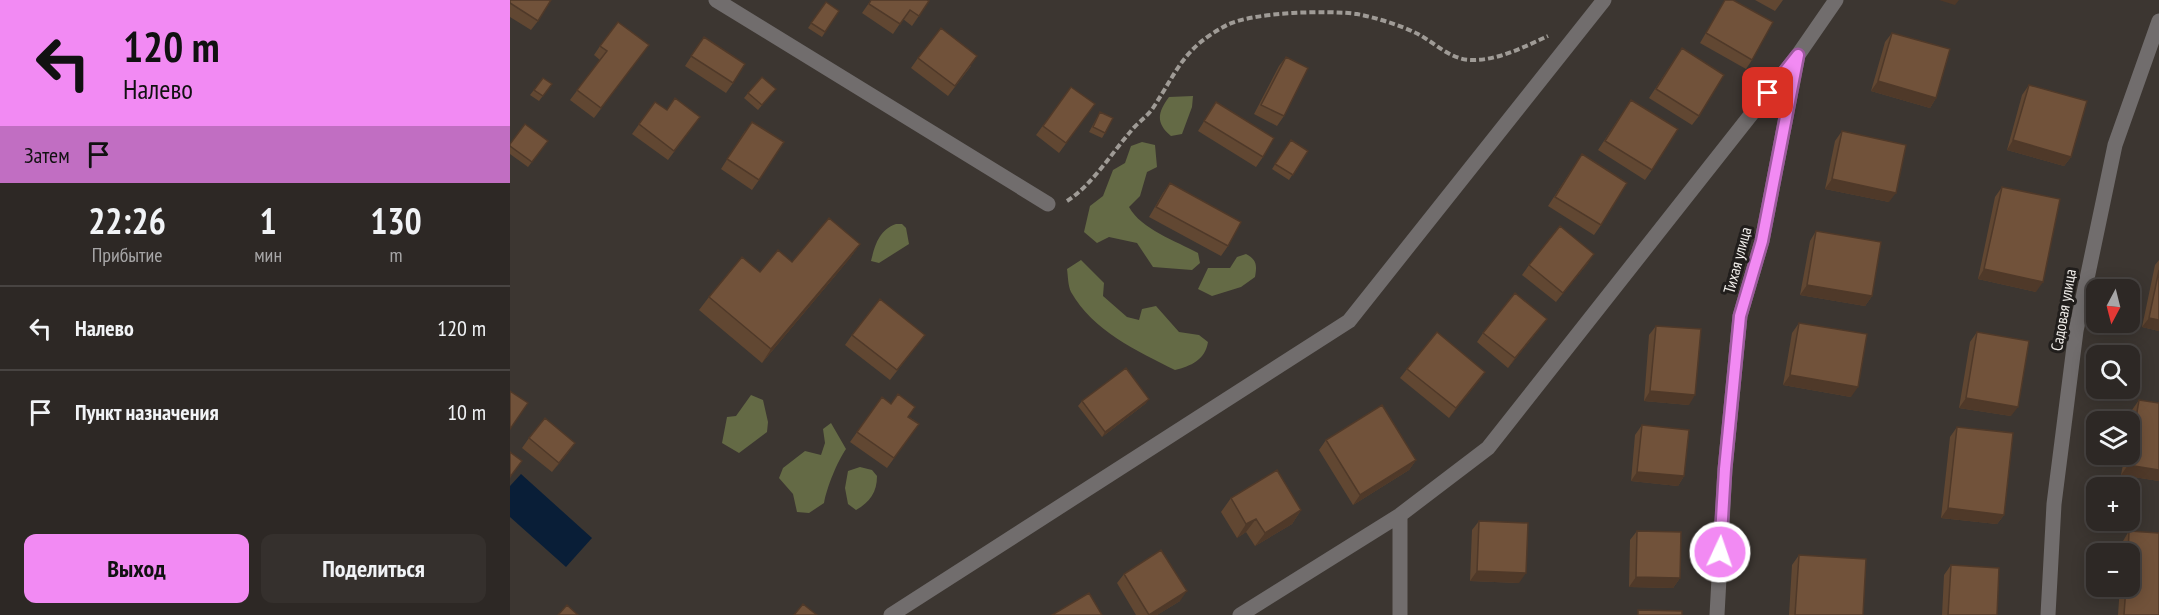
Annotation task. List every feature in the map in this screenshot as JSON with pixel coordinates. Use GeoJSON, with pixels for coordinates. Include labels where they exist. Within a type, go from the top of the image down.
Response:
{"type":"FeatureCollection","features":[{"type":"Feature","properties":{"kind":"street"},"geometry":{"type":"LineString","coordinates":[[716,0],[1048,204]]}},
{"type":"Feature","properties":{"kind":"street"},"geometry":{"type":"LineString","coordinates":[[891,615],[1349,321],[1604,0]]}},
{"type":"Feature","properties":{"kind":"street","name":"Тихая улица"},"geometry":{"type":"LineString","coordinates":[[1717,615],[1725,469],[1740,316],[1762,241],[1798,55],[1836,0]]}},
{"type":"Feature","properties":{"kind":"street","name":"Садовая улица"},"geometry":{"type":"LineString","coordinates":[[2048,615],[2054,504],[2076,331],[2115,145],[2159,21]]}},
{"type":"Feature","properties":{"kind":"street"},"geometry":{"type":"LineString","coordinates":[[1240,615],[1400,515],[1488,448],[1798,55]]}},
{"type":"Feature","properties":{"kind":"street"},"geometry":{"type":"LineString","coordinates":[[1400,515],[1400,615]]}},
{"type":"Feature","properties":{"kind":"path"},"geometry":{"type":"LineString","coordinates":[[1048,204],[1067,201],[1081,192],[1133,128],[1151,111],[1181,59],[1201,41],[1229,24],[1256,17],[1356,14],[1418,34],[1458,58],[1470,60],[1505,54],[1553,34],[1582,28]]}},
{"type":"Feature","properties":{"kind":"green space"},"geometry":{"type":"Polygon","coordinates":[[[1193,96],[1192,107],[1182,134],[1171,136],[1160,122],[1162,108],[1169,97],[1193,96]]]}},
{"type":"Feature","properties":{"kind":"green space"},"geometry":{"type":"Polygon","coordinates":[[[1142,142],[1155,145],[1157,167],[1147,172],[1140,196],[1129,207],[1150,228],[1198,253],[1200,263],[1192,270],[1153,267],[1137,243],[1109,237],[1097,243],[1084,232],[1090,206],[1103,196],[1113,170],[1125,163],[1131,146],[1142,142]]]}},
{"type":"Feature","properties":{"kind":"green space"},"geometry":{"type":"Polygon","coordinates":[[[896,224],[902,224],[906,228],[909,244],[879,263],[871,261],[882,234],[896,224]]]}},
{"type":"Feature","properties":{"kind":"green space"},"geometry":{"type":"Polygon","coordinates":[[[1246,254],[1255,263],[1255,277],[1241,287],[1212,296],[1198,289],[1208,268],[1230,268],[1237,257],[1246,254]]]}},
{"type":"Feature","properties":{"kind":"green space"},"geometry":{"type":"Polygon","coordinates":[[[1081,260],[1104,283],[1103,296],[1127,317],[1139,320],[1142,309],[1156,306],[1179,332],[1199,335],[1208,342],[1204,353],[1192,364],[1175,370],[1131,347],[1104,329],[1080,306],[1070,290],[1067,269],[1081,260]]]}},
{"type":"Feature","properties":{"kind":"green space"},"geometry":{"type":"Polygon","coordinates":[[[751,395],[763,400],[768,422],[767,432],[739,453],[722,443],[727,417],[736,416],[751,395]]]}},
{"type":"Feature","properties":{"kind":"green space"},"geometry":{"type":"Polygon","coordinates":[[[831,423],[846,449],[833,475],[824,503],[809,513],[797,512],[793,494],[779,478],[783,468],[805,451],[821,455],[825,443],[823,429],[831,423]]]}},
{"type":"Feature","properties":{"kind":"green space"},"geometry":{"type":"Polygon","coordinates":[[[860,467],[872,470],[877,476],[877,482],[872,496],[856,510],[848,504],[845,488],[848,471],[860,467]]]}},
{"type":"Feature","properties":{"kind":"water"},"geometry":{"type":"Polygon","coordinates":[[[521,474],[592,538],[566,567],[510,517],[510,486],[521,474]]]}},
{"type":"Feature","properties":{"kind":"building"},"geometry":{"type":"Polygon","coordinates":[[[510,0],[551,0],[538,21],[510,3],[510,0]]]}},
{"type":"Feature","properties":{"kind":"building"},"geometry":{"type":"Polygon","coordinates":[[[871,0],[929,1],[919,16],[910,10],[900,24],[869,4],[871,0]]]}},
{"type":"Feature","properties":{"kind":"building"},"geometry":{"type":"Polygon","coordinates":[[[1725,0],[1733,0],[1773,22],[1752,60],[1706,33],[1725,0]]]}},
{"type":"Feature","properties":{"kind":"building"},"geometry":{"type":"Polygon","coordinates":[[[826,2],[839,11],[825,32],[811,23],[826,2]]]}},
{"type":"Feature","properties":{"kind":"building"},"geometry":{"type":"Polygon","coordinates":[[[618,22],[649,45],[601,108],[577,90],[607,51],[600,46],[618,22]]]}},
{"type":"Feature","properties":{"kind":"building"},"geometry":{"type":"Polygon","coordinates":[[[941,28],[977,56],[955,86],[918,58],[941,28]]]}},
{"type":"Feature","properties":{"kind":"building"},"geometry":{"type":"Polygon","coordinates":[[[1892,33],[1950,49],[1936,98],[1878,81],[1892,33]]]}},
{"type":"Feature","properties":{"kind":"building"},"geometry":{"type":"Polygon","coordinates":[[[704,37],[745,64],[733,83],[691,56],[704,37]]]}},
{"type":"Feature","properties":{"kind":"building"},"geometry":{"type":"Polygon","coordinates":[[[1682,48],[1724,75],[1699,116],[1656,89],[1682,48]]]}},
{"type":"Feature","properties":{"kind":"building"},"geometry":{"type":"Polygon","coordinates":[[[1286,57],[1308,68],[1284,116],[1261,105],[1286,57]]]}},
{"type":"Feature","properties":{"kind":"building"},"geometry":{"type":"Polygon","coordinates":[[[762,77],[776,89],[762,105],[748,93],[762,77]]]}},
{"type":"Feature","properties":{"kind":"building"},"geometry":{"type":"Polygon","coordinates":[[[543,78],[552,84],[543,96],[534,90],[543,78]]]}},
{"type":"Feature","properties":{"kind":"building"},"geometry":{"type":"Polygon","coordinates":[[[2029,85],[2087,101],[2071,157],[2013,140],[2029,85]]]}},
{"type":"Feature","properties":{"kind":"building"},"geometry":{"type":"Polygon","coordinates":[[[1071,87],[1095,104],[1066,143],[1043,126],[1071,87]]]}},
{"type":"Feature","properties":{"kind":"building"},"geometry":{"type":"Polygon","coordinates":[[[675,98],[700,117],[674,151],[639,124],[655,102],[667,110],[675,98]]]}},
{"type":"Feature","properties":{"kind":"building"},"geometry":{"type":"Polygon","coordinates":[[[1631,100],[1678,129],[1652,170],[1605,141],[1631,100]]]}},
{"type":"Feature","properties":{"kind":"building"},"geometry":{"type":"Polygon","coordinates":[[[1216,102],[1274,138],[1263,157],[1204,121],[1216,102]]]}},
{"type":"Feature","properties":{"kind":"building"},"geometry":{"type":"Polygon","coordinates":[[[1100,112],[1113,118],[1105,133],[1093,127],[1100,112]]]}},
{"type":"Feature","properties":{"kind":"building"},"geometry":{"type":"Polygon","coordinates":[[[752,122],[784,142],[759,180],[727,159],[752,122]]]}},
{"type":"Feature","properties":{"kind":"building"},"geometry":{"type":"Polygon","coordinates":[[[525,124],[548,141],[532,162],[510,146],[525,124]]]}},
{"type":"Feature","properties":{"kind":"building"},"geometry":{"type":"Polygon","coordinates":[[[1842,131],[1906,145],[1896,193],[1832,179],[1842,131]]]}},
{"type":"Feature","properties":{"kind":"building"},"geometry":{"type":"Polygon","coordinates":[[[1291,140],[1308,151],[1293,175],[1275,164],[1291,140]]]}},
{"type":"Feature","properties":{"kind":"building"},"geometry":{"type":"Polygon","coordinates":[[[1582,154],[1627,183],[1601,225],[1555,197],[1582,154]]]}},
{"type":"Feature","properties":{"kind":"building"},"geometry":{"type":"Polygon","coordinates":[[[1170,183],[1241,222],[1228,246],[1156,207],[1170,183]]]}},
{"type":"Feature","properties":{"kind":"building"},"geometry":{"type":"Polygon","coordinates":[[[2002,187],[2060,199],[2043,282],[1984,269],[2002,187]]]}},
{"type":"Feature","properties":{"kind":"building"},"geometry":{"type":"Polygon","coordinates":[[[829,218],[860,244],[771,349],[709,297],[742,257],[760,272],[778,250],[792,262],[829,218]]]}},
{"type":"Feature","properties":{"kind":"building"},"geometry":{"type":"Polygon","coordinates":[[[1560,226],[1594,254],[1563,293],[1529,265],[1560,226]]]}},
{"type":"Feature","properties":{"kind":"building"},"geometry":{"type":"Polygon","coordinates":[[[1816,231],[1881,242],[1872,296],[1807,285],[1816,231]]]}},
{"type":"Feature","properties":{"kind":"building"},"geometry":{"type":"Polygon","coordinates":[[[2159,270],[2159,320],[2149,318],[2159,270]]]}},
{"type":"Feature","properties":{"kind":"building"},"geometry":{"type":"Polygon","coordinates":[[[1515,293],[1547,319],[1515,358],[1483,333],[1515,293]]]}},
{"type":"Feature","properties":{"kind":"building"},"geometry":{"type":"Polygon","coordinates":[[[880,299],[925,335],[897,370],[852,335],[880,299]]]}},
{"type":"Feature","properties":{"kind":"building"},"geometry":{"type":"Polygon","coordinates":[[[1799,323],[1867,334],[1858,387],[1790,375],[1799,323]]]}},
{"type":"Feature","properties":{"kind":"building"},"geometry":{"type":"Polygon","coordinates":[[[1656,326],[1701,329],[1695,395],[1650,391],[1656,326]]]}},
{"type":"Feature","properties":{"kind":"building"},"geometry":{"type":"Polygon","coordinates":[[[1437,332],[1485,372],[1456,408],[1407,369],[1437,332]]]}},
{"type":"Feature","properties":{"kind":"building"},"geometry":{"type":"Polygon","coordinates":[[[1977,332],[2029,341],[2018,407],[1966,398],[1977,332]]]}},
{"type":"Feature","properties":{"kind":"building"},"geometry":{"type":"Polygon","coordinates":[[[1126,368],[1149,399],[1105,432],[1082,401],[1126,368]]]}},
{"type":"Feature","properties":{"kind":"building"},"geometry":{"type":"Polygon","coordinates":[[[510,391],[528,403],[510,429],[510,391]]]}},
{"type":"Feature","properties":{"kind":"building"},"geometry":{"type":"Polygon","coordinates":[[[898,394],[915,407],[908,417],[919,424],[894,458],[857,432],[882,397],[891,404],[898,394]]]}},
{"type":"Feature","properties":{"kind":"building"},"geometry":{"type":"Polygon","coordinates":[[[2139,400],[2159,403],[2159,470],[2128,465],[2140,465],[2140,411],[2137,411],[2139,400]]]}},
{"type":"Feature","properties":{"kind":"building"},"geometry":{"type":"Polygon","coordinates":[[[1382,405],[1416,460],[1360,495],[1326,440],[1382,405]]]}},
{"type":"Feature","properties":{"kind":"building"},"geometry":{"type":"Polygon","coordinates":[[[545,418],[575,443],[559,463],[529,438],[545,418]]]}},
{"type":"Feature","properties":{"kind":"building"},"geometry":{"type":"Polygon","coordinates":[[[1642,425],[1689,430],[1684,476],[1637,472],[1642,425]]]}},
{"type":"Feature","properties":{"kind":"building"},"geometry":{"type":"Polygon","coordinates":[[[1957,427],[2013,433],[2004,515],[1948,508],[1957,427]]]}},
{"type":"Feature","properties":{"kind":"building"},"geometry":{"type":"Polygon","coordinates":[[[510,452],[522,461],[510,477],[510,452]]]}},
{"type":"Feature","properties":{"kind":"building"},"geometry":{"type":"Polygon","coordinates":[[[1277,470],[1301,510],[1265,533],[1256,519],[1246,524],[1231,498],[1277,470]]]}},
{"type":"Feature","properties":{"kind":"building"},"geometry":{"type":"Polygon","coordinates":[[[1479,521],[1528,523],[1526,573],[1477,571],[1479,521]]]}},
{"type":"Feature","properties":{"kind":"building"},"geometry":{"type":"Polygon","coordinates":[[[1637,531],[1681,532],[1680,578],[1636,577],[1637,531]]]}},
{"type":"Feature","properties":{"kind":"building"},"geometry":{"type":"Polygon","coordinates":[[[2129,531],[2159,533],[2159,615],[2124,615],[2125,597],[2140,597],[2140,543],[2128,543],[2129,531]]]}},
{"type":"Feature","properties":{"kind":"building"},"geometry":{"type":"Polygon","coordinates":[[[1161,550],[1187,591],[1149,615],[1124,574],[1161,550]]]}},
{"type":"Feature","properties":{"kind":"building"},"geometry":{"type":"Polygon","coordinates":[[[1799,555],[1866,559],[1863,615],[1795,615],[1799,555]]]}},
{"type":"Feature","properties":{"kind":"building"},"geometry":{"type":"Polygon","coordinates":[[[1951,565],[1999,568],[1997,615],[1948,615],[1951,565]]]}},
{"type":"Feature","properties":{"kind":"building"},"geometry":{"type":"Polygon","coordinates":[[[1089,593],[1102,615],[1052,615],[1089,593]]]}},
{"type":"Feature","properties":{"kind":"building"},"geometry":{"type":"Polygon","coordinates":[[[803,604],[817,615],[794,615],[803,604]]]}},
{"type":"Feature","properties":{"kind":"building"},"geometry":{"type":"Polygon","coordinates":[[[567,605],[578,615],[558,615],[567,605]]]}},
{"type":"Feature","properties":{"kind":"building"},"geometry":{"type":"Polygon","coordinates":[[[1638,610],[1682,611],[1682,615],[1638,615],[1638,610]]]}},
{"type":"Feature","properties":{"kind":"route"},"geometry":{"type":"LineString","coordinates":[[1720,552],[1725,469],[1740,316],[1762,241],[1798,55],[1768,93]]}}]}
